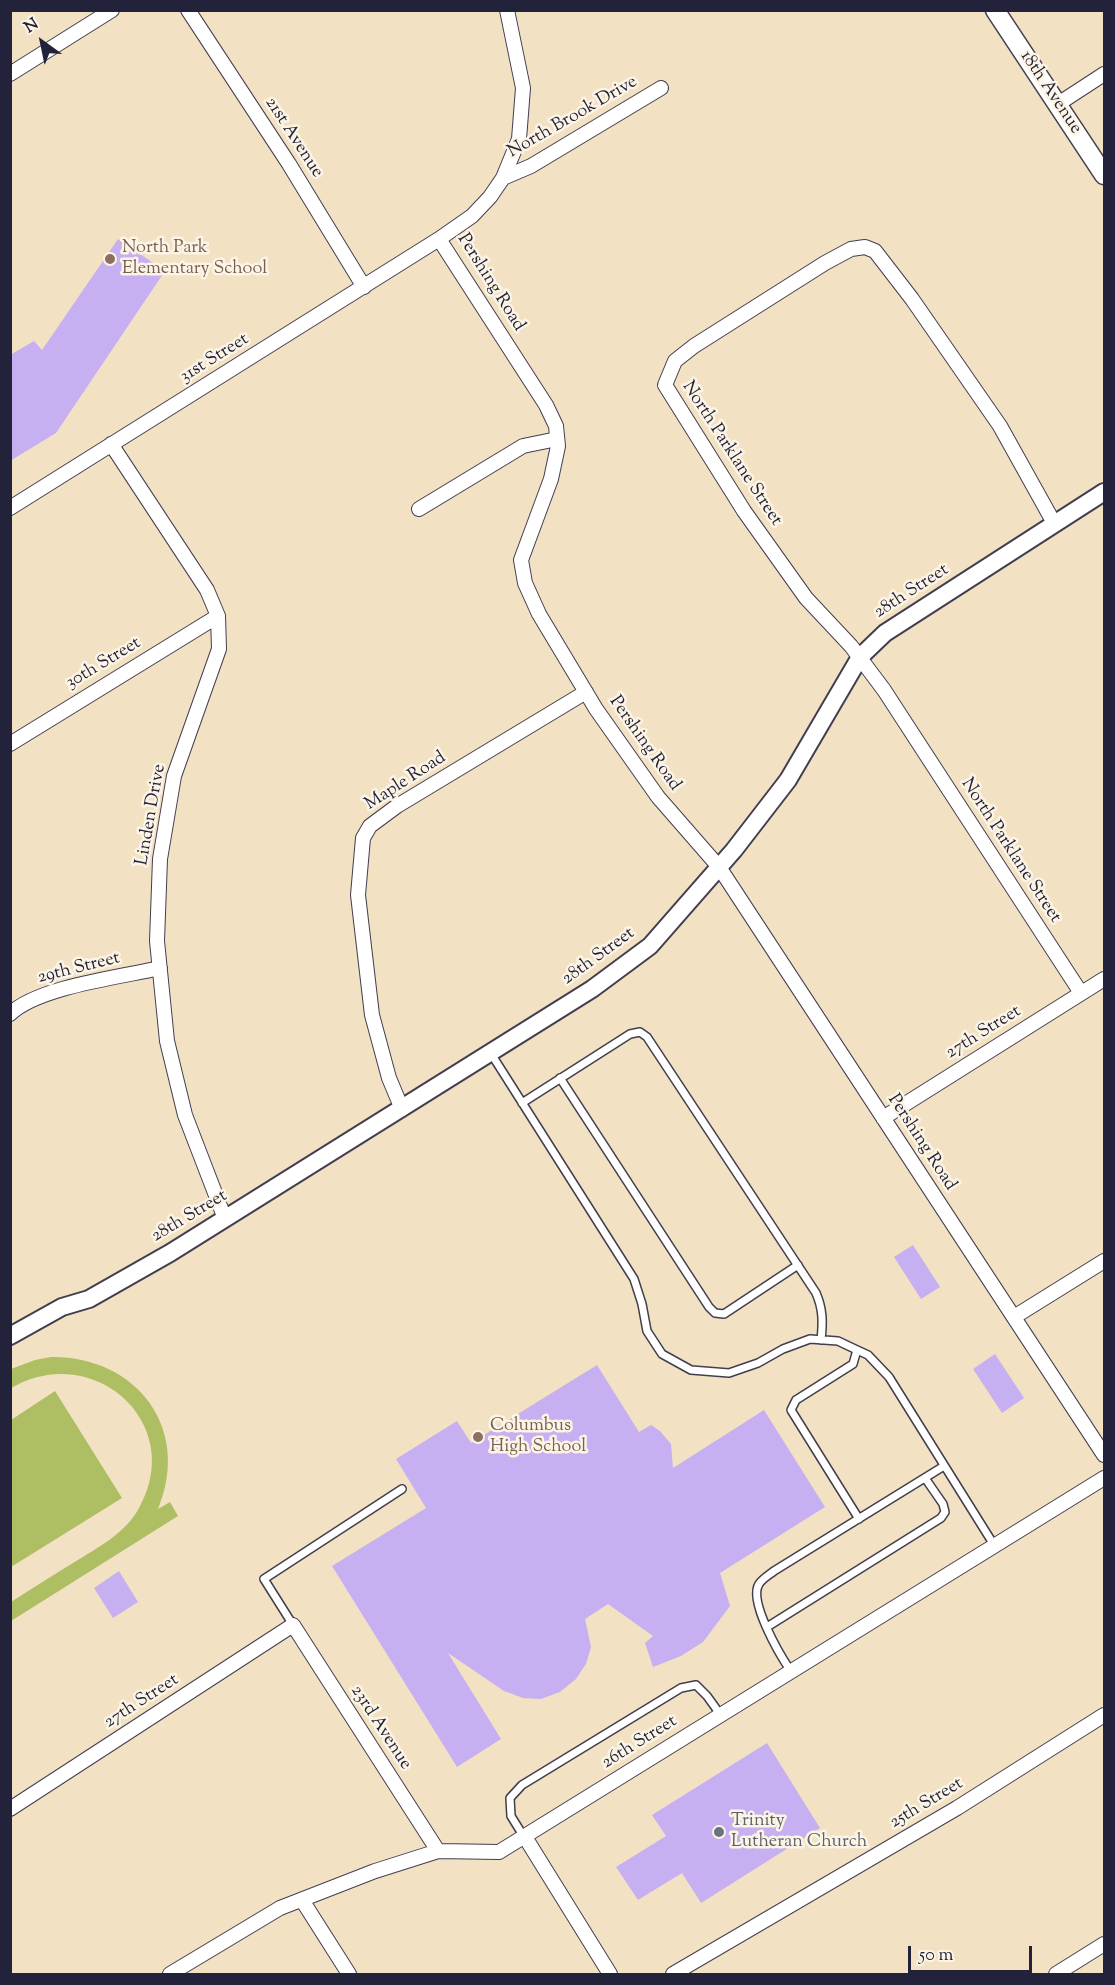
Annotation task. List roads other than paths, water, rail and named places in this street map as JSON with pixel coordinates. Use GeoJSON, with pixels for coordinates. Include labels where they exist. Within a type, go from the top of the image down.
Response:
{"type":"FeatureCollection","features":[{"type":"Feature","properties":{"kind":"main road","name":"18th Avenue"},"geometry":{"type":"LineString","coordinates":[[995,10],[1104,175]]}},
{"type":"Feature","properties":{"kind":"street"},"geometry":{"type":"LineString","coordinates":[[10,74],[112,10]]}},
{"type":"Feature","properties":{"kind":"street","name":"21st Avenue"},"geometry":{"type":"LineString","coordinates":[[188,10],[289,164],[364,288]]}},
{"type":"Feature","properties":{"kind":"street","name":"Pershing Road"},"geometry":{"type":"LineString","coordinates":[[507,10],[524,87],[519,139],[503,178],[490,197],[472,216],[439,239],[546,405],[556,426],[558,446],[551,479],[521,560],[525,583],[539,614],[586,692],[658,797],[719,867],[1104,1455]]}},
{"type":"Feature","properties":{"kind":"street"},"geometry":{"type":"LineString","coordinates":[[1058,104],[1104,74]]}},
{"type":"Feature","properties":{"kind":"street","name":"North Brook Drive"},"geometry":{"type":"LineString","coordinates":[[503,178],[531,166],[661,88]]}},
{"type":"Feature","properties":{"kind":"street","name":"31st Street"},"geometry":{"type":"LineString","coordinates":[[10,508],[439,239]]}},
{"type":"Feature","properties":{"kind":"street","name":"North Parklane Street"},"geometry":{"type":"LineString","coordinates":[[1054,524],[1000,426],[912,299],[874,251],[865,247],[851,249],[842,254],[694,346],[675,361],[665,385],[751,521],[806,598],[860,657],[890,700],[1081,993]]}},
{"type":"Feature","properties":{"kind":"street"},"geometry":{"type":"LineString","coordinates":[[419,509],[523,446],[557,440]]}},
{"type":"Feature","properties":{"kind":"street","name":"Linden Drive"},"geometry":{"type":"LineString","coordinates":[[111,444],[207,590],[218,616],[219,649],[174,776],[160,859],[157,940],[167,1041],[185,1115],[225,1219]]}},
{"type":"Feature","properties":{"kind":"street","name":"28th Street"},"geometry":{"type":"LineString","coordinates":[[10,1336],[62,1307],[89,1299],[170,1253],[592,989],[650,946],[719,867],[788,780],[860,657],[885,633],[1104,492]]}},
{"type":"Feature","properties":{"kind":"street","name":"30th Street"},"geometry":{"type":"LineString","coordinates":[[10,744],[218,616]]}},
{"type":"Feature","properties":{"kind":"street","name":"Maple Road"},"geometry":{"type":"LineString","coordinates":[[402,1109],[389,1078],[372,1015],[358,895],[363,838],[370,826],[398,806],[586,692]]}},
{"type":"Feature","properties":{"kind":"street","name":"29th Street"},"geometry":{"type":"LineString","coordinates":[[10,1014],[46,993],[160,968]]}},
{"type":"Feature","properties":{"kind":"street","name":"27th Street"},"geometry":{"type":"LineString","coordinates":[[883,1118],[1104,979]]}},
{"type":"Feature","properties":{"kind":"street"},"geometry":{"type":"LineString","coordinates":[[1014,1317],[1104,1261]]}},
{"type":"Feature","properties":{"kind":"street","name":"26th Street"},"geometry":{"type":"LineString","coordinates":[[170,1974],[280,1908],[375,1871],[438,1851],[499,1852],[1104,1478]]}},
{"type":"Feature","properties":{"kind":"street","name":"27th Street"},"geometry":{"type":"LineString","coordinates":[[10,1809],[293,1625]]}},
{"type":"Feature","properties":{"kind":"street","name":"23rd Avenue"},"geometry":{"type":"LineString","coordinates":[[293,1625],[438,1851]]}},
{"type":"Feature","properties":{"kind":"street","name":"25th Street"},"geometry":{"type":"LineString","coordinates":[[673,1974],[957,1808],[1104,1715]]}},
{"type":"Feature","properties":{"kind":"street"},"geometry":{"type":"LineString","coordinates":[[525,1838],[610,1974]]}},
{"type":"Feature","properties":{"kind":"street"},"geometry":{"type":"LineString","coordinates":[[302,1900],[349,1974]]}},
{"type":"Feature","properties":{"kind":"street"},"geometry":{"type":"LineString","coordinates":[[1056,1974],[1104,1944]]}},
{"type":"Feature","properties":{"kind":"lane"},"geometry":{"type":"LineString","coordinates":[[522,1103],[630,1034],[640,1032],[647,1037],[816,1293],[822,1307],[821,1340]]}},
{"type":"Feature","properties":{"kind":"lane"},"geometry":{"type":"LineString","coordinates":[[490,1052],[634,1279],[647,1330],[662,1354],[691,1370],[729,1373],[758,1363],[810,1339],[838,1341],[868,1355],[889,1377],[994,1545]]}},
{"type":"Feature","properties":{"kind":"lane"},"geometry":{"type":"LineString","coordinates":[[560,1078],[715,1314],[724,1314],[798,1265]]}},
{"type":"Feature","properties":{"kind":"lane"},"geometry":{"type":"LineString","coordinates":[[857,1350],[853,1364],[796,1400],[791,1410],[859,1519]]}},
{"type":"Feature","properties":{"kind":"lane"},"geometry":{"type":"LineString","coordinates":[[790,1670],[772,1641],[756,1596],[759,1584],[774,1571],[944,1466]]}},
{"type":"Feature","properties":{"kind":"lane"},"geometry":{"type":"LineString","coordinates":[[767,1627],[941,1518],[945,1512],[943,1504],[925,1478]]}},
{"type":"Feature","properties":{"kind":"lane"},"geometry":{"type":"LineString","coordinates":[[293,1625],[264,1579],[402,1489]]}},
{"type":"Feature","properties":{"kind":"lane"},"geometry":{"type":"LineString","coordinates":[[525,1838],[511,1816],[510,1798],[522,1785],[681,1688],[696,1685],[707,1695],[720,1714]]}},
{"type":"Feature","properties":{"kind":"place","name":"North Park Elementary School"},"geometry":{"type":"Point","coordinates":[110,259]}},
{"type":"Feature","properties":{"kind":"place","name":"Columbus High School"},"geometry":{"type":"Point","coordinates":[478,1437]}},
{"type":"Feature","properties":{"kind":"place","name":"Trinity Lutheran Church"},"geometry":{"type":"Point","coordinates":[719,1832]}}]}
